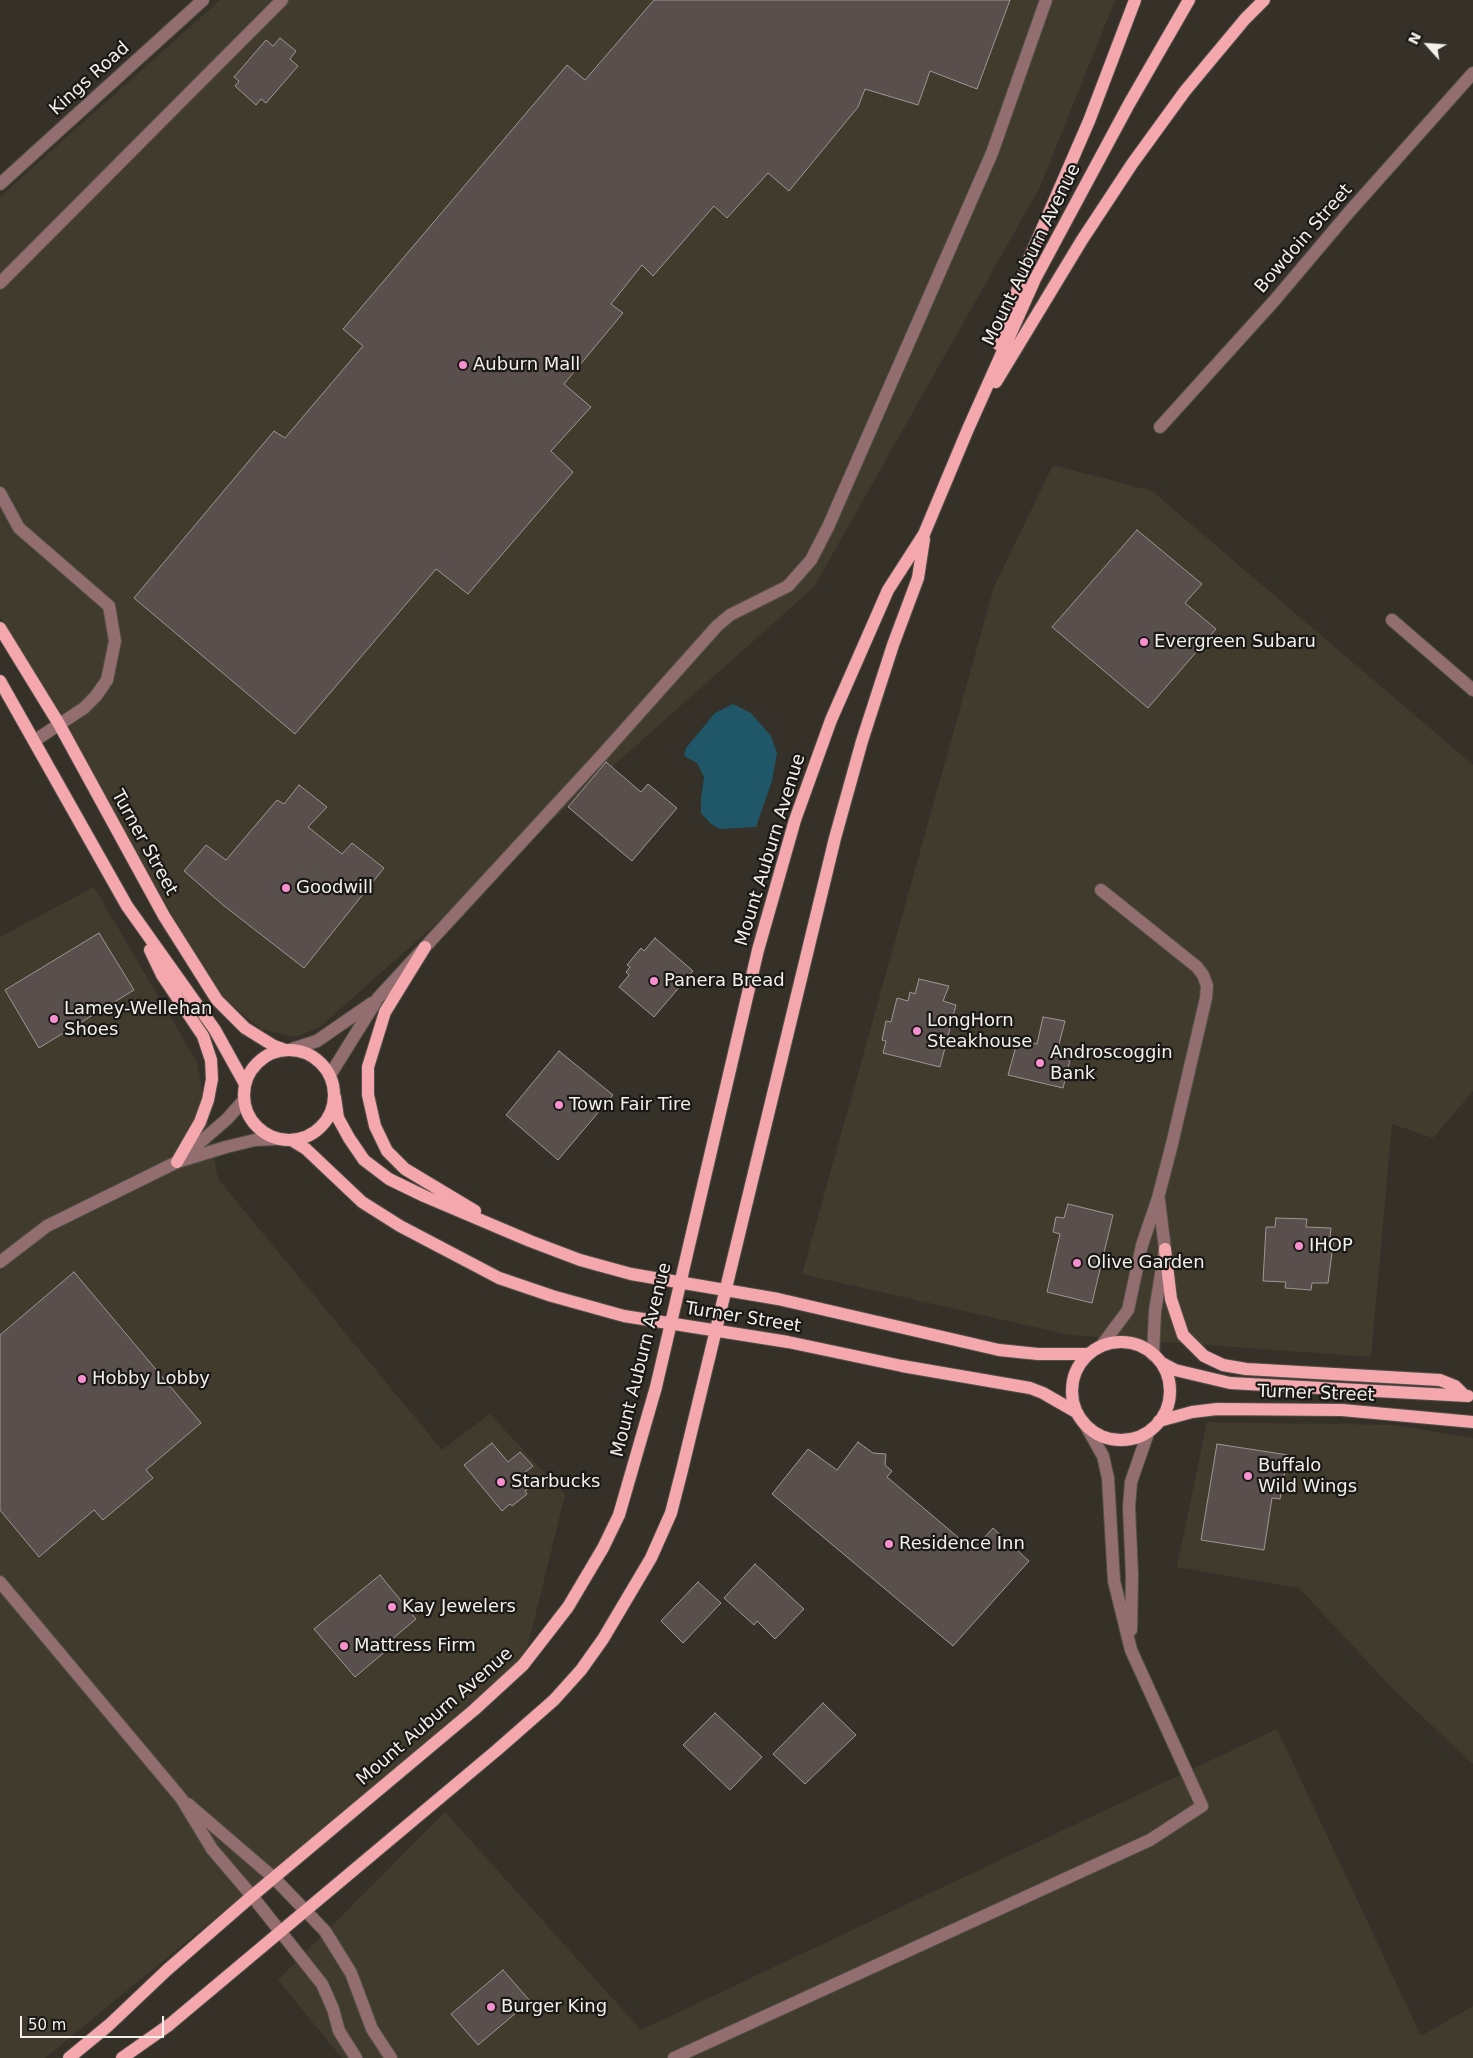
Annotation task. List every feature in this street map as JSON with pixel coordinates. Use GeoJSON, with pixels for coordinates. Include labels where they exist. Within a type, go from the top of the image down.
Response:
{"type":"FeatureCollection","features":[{"type":"Feature","properties":{"kind":"main road"},"geometry":{"type":"LineString","coordinates":[[968,429],[1026,266],[1089,121],[1135,0]]}},
{"type":"Feature","properties":{"kind":"main road","name":"Mount Auburn Avenue"},"geometry":{"type":"LineString","coordinates":[[69,2058],[252,1896],[474,1710],[522,1666],[568,1607],[603,1548],[619,1515],[656,1387],[758,950],[795,820],[831,720],[888,590],[924,534],[968,429],[1036,279],[1064,223],[1129,104],[1189,0]]}},
{"type":"Feature","properties":{"kind":"main road"},"geometry":{"type":"LineString","coordinates":[[968,429],[1082,240],[1132,164],[1185,91],[1245,19],[1264,0]]}},
{"type":"Feature","properties":{"kind":"main road","name":"Mount Auburn Avenue"},"geometry":{"type":"LineString","coordinates":[[122,2058],[169,2025],[554,1700],[581,1670],[603,1639],[651,1558],[671,1513],[727,1290],[835,838],[862,741],[887,662],[918,578],[924,534]]}},
{"type":"Feature","properties":{"kind":"main road","name":"Turner Street"},"geometry":{"type":"LineString","coordinates":[[0,628],[59,724],[164,916],[217,1000],[245,1028],[274,1046],[311,1055],[321,1062],[330,1075],[338,1118],[349,1138],[364,1160],[389,1179],[530,1241],[597,1265],[631,1274],[778,1299],[998,1350],[1038,1354],[1088,1354]]}},
{"type":"Feature","properties":{"kind":"main road"},"geometry":{"type":"LineString","coordinates":[[0,681],[127,906],[162,974],[202,1036],[211,1060],[212,1079],[208,1100],[200,1122],[177,1162]]}},
{"type":"Feature","properties":{"kind":"main road"},"geometry":{"type":"LineString","coordinates":[[127,906],[215,1030],[245,1084]]}},
{"type":"Feature","properties":{"kind":"main road"},"geometry":{"type":"LineString","coordinates":[[425,947],[385,1012],[370,1060],[368,1096],[375,1126],[388,1151],[405,1169],[428,1184],[530,1241]]}},
{"type":"Feature","properties":{"kind":"main road","name":"Turner Street"},"geometry":{"type":"LineString","coordinates":[[289,1050],[268,1054],[257,1062],[245,1084],[244,1100],[253,1122],[260,1130],[275,1139],[293,1141],[308,1136],[316,1132],[328,1118],[335,1097]]}},
{"type":"Feature","properties":{"kind":"main road","name":"Turner Street"},"geometry":{"type":"LineString","coordinates":[[293,1141],[306,1149],[362,1202],[400,1226],[499,1278],[552,1296],[624,1316],[788,1342],[902,1366],[1030,1388],[1043,1393],[1076,1412]]}},
{"type":"Feature","properties":{"kind":"main road"},"geometry":{"type":"LineString","coordinates":[[1165,1248],[1171,1300],[1183,1334],[1204,1356],[1210,1359],[1223,1365],[1246,1370],[1440,1380],[1455,1386],[1469,1396]]}},
{"type":"Feature","properties":{"kind":"main road"},"geometry":{"type":"LineString","coordinates":[[1120,1342],[1145,1348],[1157,1359],[1169,1382],[1169,1402],[1159,1421],[1148,1434],[1127,1440],[1110,1439],[1101,1436],[1086,1426],[1076,1412],[1073,1403],[1072,1386],[1080,1363],[1088,1354],[1102,1345],[1120,1342]]}},
{"type":"Feature","properties":{"kind":"main road","name":"Turner Street"},"geometry":{"type":"LineString","coordinates":[[1157,1359],[1192,1375],[1230,1383],[1469,1396]]}},
{"type":"Feature","properties":{"kind":"main road","name":"Turner Street"},"geometry":{"type":"LineString","coordinates":[[1159,1421],[1192,1412],[1226,1409],[1342,1410],[1473,1422]]}},
{"type":"Feature","properties":{"kind":"street","name":"Kings Road"},"geometry":{"type":"LineString","coordinates":[[0,184],[203,0]]}},
{"type":"Feature","properties":{"kind":"street"},"geometry":{"type":"LineString","coordinates":[[0,283],[282,0]]}},
{"type":"Feature","properties":{"kind":"street"},"geometry":{"type":"LineString","coordinates":[[330,1075],[378,998],[597,760],[717,626],[730,615],[788,586],[811,560],[828,526],[992,154],[1046,0]]}},
{"type":"Feature","properties":{"kind":"street","name":"Bowdoin Street"},"geometry":{"type":"LineString","coordinates":[[1160,427],[1274,302],[1350,211],[1473,73]]}},
{"type":"Feature","properties":{"kind":"street"},"geometry":{"type":"LineString","coordinates":[[0,493],[19,528],[109,606],[115,641],[107,680],[84,708],[34,741]]}},
{"type":"Feature","properties":{"kind":"street"},"geometry":{"type":"LineString","coordinates":[[1392,620],[1473,690]]}},
{"type":"Feature","properties":{"kind":"street"},"geometry":{"type":"LineString","coordinates":[[1101,890],[1197,966],[1207,986],[1204,1008],[1158,1198],[1142,1245],[1128,1310],[1102,1345]]}},
{"type":"Feature","properties":{"kind":"street"},"geometry":{"type":"LineString","coordinates":[[289,1050],[317,1041],[378,998]]}},
{"type":"Feature","properties":{"kind":"street"},"geometry":{"type":"LineString","coordinates":[[177,1162],[227,1119],[244,1100]]}},
{"type":"Feature","properties":{"kind":"street"},"geometry":{"type":"LineString","coordinates":[[0,1262],[47,1226],[177,1162],[254,1140],[275,1139]]}},
{"type":"Feature","properties":{"kind":"street"},"geometry":{"type":"LineString","coordinates":[[1157,1359],[1155,1311],[1165,1248],[1158,1198]]}},
{"type":"Feature","properties":{"kind":"street"},"geometry":{"type":"LineString","coordinates":[[674,2058],[1150,1840],[1202,1806],[1131,1650],[1114,1581],[1108,1478],[1102,1456],[1086,1426]]}},
{"type":"Feature","properties":{"kind":"street"},"geometry":{"type":"LineString","coordinates":[[1131,1650],[1132,1576],[1129,1507],[1131,1482],[1148,1434]]}},
{"type":"Feature","properties":{"kind":"street"},"geometry":{"type":"LineString","coordinates":[[0,1582],[181,1798],[212,1849],[322,1984],[333,2009],[338,2031],[356,2058]]}},
{"type":"Feature","properties":{"kind":"street"},"geometry":{"type":"LineString","coordinates":[[181,1798],[274,1878],[325,1931],[351,1973],[372,2029],[391,2058]]}},
{"type":"Feature","properties":{"kind":"shaded area"},"geometry":{"type":"Polygon","coordinates":[[[220,0],[1115,0],[1040,187],[814,587],[320,1027],[295,1037],[261,1029],[217,993],[0,616],[0,197],[220,0]]]}},
{"type":"Feature","properties":{"kind":"shaded area"},"geometry":{"type":"Polygon","coordinates":[[[1053,465],[1152,491],[1473,765],[1473,1091],[1433,1138],[1392,1124],[1371,1357],[1069,1335],[802,1274],[994,587],[1053,465]]]}},
{"type":"Feature","properties":{"kind":"shaded area"},"geometry":{"type":"Polygon","coordinates":[[[94,887],[197,1062],[218,1179],[442,1450],[490,1414],[565,1495],[523,1665],[45,2058],[0,2058],[0,937],[94,887]]]}},
{"type":"Feature","properties":{"kind":"shaded area"},"geometry":{"type":"Polygon","coordinates":[[[1207,1422],[1394,1425],[1473,1438],[1473,1764],[1393,1689],[1299,1588],[1177,1567],[1207,1422]]]}},
{"type":"Feature","properties":{"kind":"shaded area"},"geometry":{"type":"Polygon","coordinates":[[[1277,1729],[1421,2036],[1473,2006],[1473,2058],[342,2058],[278,1980],[445,1812],[641,2030],[1277,1729]]]}},
{"type":"Feature","properties":{"kind":"water"},"geometry":{"type":"Polygon","coordinates":[[[733,704],[751,713],[771,736],[777,753],[772,781],[756,827],[720,829],[711,824],[701,813],[704,777],[697,763],[684,756],[686,748],[715,713],[733,704]]]}},
{"type":"Feature","properties":{"kind":"building","name":"Auburn Mall"},"geometry":{"type":"Polygon","coordinates":[[[654,0],[1010,0],[977,89],[930,71],[918,105],[865,89],[858,107],[789,191],[768,173],[727,218],[714,206],[653,276],[642,265],[611,304],[623,313],[564,384],[591,407],[551,451],[573,472],[468,594],[436,569],[295,734],[134,598],[274,431],[285,438],[363,346],[343,329],[567,65],[585,80],[654,0]]]}},
{"type":"Feature","properties":{"kind":"building"},"geometry":{"type":"Polygon","coordinates":[[[280,38],[296,51],[290,59],[298,66],[266,103],[261,99],[256,105],[235,86],[239,81],[234,77],[266,40],[273,46],[280,38]]]}},
{"type":"Feature","properties":{"kind":"building"},"geometry":{"type":"Polygon","coordinates":[[[1137,530],[1202,584],[1185,603],[1216,629],[1148,708],[1052,627],[1137,530]]]}},
{"type":"Feature","properties":{"kind":"building"},"geometry":{"type":"Polygon","coordinates":[[[606,762],[641,792],[648,784],[677,808],[632,861],[568,807],[606,762]]]}},
{"type":"Feature","properties":{"kind":"building","name":"Goodwill"},"geometry":{"type":"Polygon","coordinates":[[[299,785],[327,807],[308,827],[342,854],[352,843],[384,868],[304,968],[223,905],[184,871],[206,845],[226,860],[277,800],[284,804],[299,785]]]}},
{"type":"Feature","properties":{"kind":"building","name":"Lamey-Wellehan Shoes"},"geometry":{"type":"Polygon","coordinates":[[[99,933],[134,990],[39,1048],[5,990],[99,933]]]}},
{"type":"Feature","properties":{"kind":"building","name":"Panera Bread"},"geometry":{"type":"Polygon","coordinates":[[[655,938],[693,971],[654,1017],[619,987],[629,975],[626,972],[630,967],[627,965],[641,948],[644,951],[655,938]]]}},
{"type":"Feature","properties":{"kind":"building","name":"LongHorn Steakhouse"},"geometry":{"type":"Polygon","coordinates":[[[919,979],[949,986],[943,1001],[956,1005],[940,1067],[883,1053],[886,1041],[882,1040],[886,1021],[891,1022],[897,998],[908,1001],[910,992],[915,994],[919,979]]]}},
{"type":"Feature","properties":{"kind":"building","name":"Androscoggin Bank"},"geometry":{"type":"Polygon","coordinates":[[[1043,1017],[1065,1021],[1058,1048],[1072,1052],[1063,1088],[1008,1075],[1018,1039],[1037,1044],[1043,1017]]]}},
{"type":"Feature","properties":{"kind":"building","name":"Town Fair Tire"},"geometry":{"type":"Polygon","coordinates":[[[559,1051],[613,1095],[558,1160],[506,1115],[559,1051]]]}},
{"type":"Feature","properties":{"kind":"building","name":"Olive Garden"},"geometry":{"type":"Polygon","coordinates":[[[1068,1204],[1113,1215],[1092,1303],[1047,1292],[1060,1234],[1053,1232],[1056,1217],[1064,1218],[1068,1204]]]}},
{"type":"Feature","properties":{"kind":"building","name":"IHOP"},"geometry":{"type":"Polygon","coordinates":[[[1276,1218],[1307,1219],[1306,1227],[1331,1228],[1330,1237],[1334,1237],[1328,1283],[1312,1283],[1311,1290],[1285,1288],[1286,1282],[1263,1281],[1266,1227],[1275,1227],[1276,1218]]]}},
{"type":"Feature","properties":{"kind":"building","name":"Hobby Lobby"},"geometry":{"type":"Polygon","coordinates":[[[74,1272],[201,1423],[146,1470],[153,1478],[103,1520],[94,1510],[39,1557],[0,1510],[0,1335],[74,1272]]]}},
{"type":"Feature","properties":{"kind":"building","name":"Residence Inn"},"geometry":{"type":"Polygon","coordinates":[[[858,1442],[873,1453],[886,1454],[885,1465],[892,1471],[887,1477],[973,1550],[993,1528],[1029,1561],[953,1646],[772,1494],[808,1449],[837,1470],[858,1442]]]}},
{"type":"Feature","properties":{"kind":"building","name":"Starbucks"},"geometry":{"type":"Polygon","coordinates":[[[492,1443],[508,1462],[520,1452],[533,1466],[520,1476],[530,1487],[525,1491],[527,1494],[502,1511],[464,1465],[492,1443]]]}},
{"type":"Feature","properties":{"kind":"building","name":"Buffalo Wild Wings"},"geometry":{"type":"Polygon","coordinates":[[[1217,1444],[1288,1455],[1280,1499],[1272,1498],[1264,1550],[1201,1540],[1217,1444]]]}},
{"type":"Feature","properties":{"kind":"building"},"geometry":{"type":"Polygon","coordinates":[[[755,1564],[804,1609],[775,1639],[757,1621],[754,1625],[724,1598],[755,1564]]]}},
{"type":"Feature","properties":{"kind":"building"},"geometry":{"type":"Polygon","coordinates":[[[380,1575],[416,1619],[391,1640],[394,1644],[355,1677],[314,1629],[380,1575]]]}},
{"type":"Feature","properties":{"kind":"building"},"geometry":{"type":"Polygon","coordinates":[[[698,1582],[721,1603],[683,1643],[661,1621],[698,1582]]]}},
{"type":"Feature","properties":{"kind":"building"},"geometry":{"type":"Polygon","coordinates":[[[823,1703],[856,1735],[805,1784],[773,1754],[823,1703]]]}},
{"type":"Feature","properties":{"kind":"building"},"geometry":{"type":"Polygon","coordinates":[[[715,1713],[762,1757],[730,1790],[683,1745],[715,1713]]]}},
{"type":"Feature","properties":{"kind":"building","name":"Burger King"},"geometry":{"type":"Polygon","coordinates":[[[503,1970],[530,2001],[478,2045],[451,2014],[503,1970]]]}},
{"type":"Feature","properties":{"kind":"place","name":"Auburn Mall"},"geometry":{"type":"Point","coordinates":[463,365]}},
{"type":"Feature","properties":{"kind":"place","name":"Evergreen Subaru"},"geometry":{"type":"Point","coordinates":[1144,642]}},
{"type":"Feature","properties":{"kind":"place","name":"Goodwill"},"geometry":{"type":"Point","coordinates":[286,888]}},
{"type":"Feature","properties":{"kind":"place","name":"Panera Bread"},"geometry":{"type":"Point","coordinates":[654,981]}},
{"type":"Feature","properties":{"kind":"place","name":"Lamey-Wellehan Shoes"},"geometry":{"type":"Point","coordinates":[54,1019]}},
{"type":"Feature","properties":{"kind":"place","name":"LongHorn Steakhouse"},"geometry":{"type":"Point","coordinates":[917,1031]}},
{"type":"Feature","properties":{"kind":"place","name":"Androscoggin Bank"},"geometry":{"type":"Point","coordinates":[1040,1063]}},
{"type":"Feature","properties":{"kind":"place","name":"Town Fair Tire"},"geometry":{"type":"Point","coordinates":[559,1105]}},
{"type":"Feature","properties":{"kind":"place","name":"IHOP"},"geometry":{"type":"Point","coordinates":[1299,1246]}},
{"type":"Feature","properties":{"kind":"place","name":"Olive Garden"},"geometry":{"type":"Point","coordinates":[1077,1263]}},
{"type":"Feature","properties":{"kind":"place","name":"Hobby Lobby"},"geometry":{"type":"Point","coordinates":[82,1379]}},
{"type":"Feature","properties":{"kind":"place","name":"Buffalo Wild Wings"},"geometry":{"type":"Point","coordinates":[1248,1476]}},
{"type":"Feature","properties":{"kind":"place","name":"Starbucks"},"geometry":{"type":"Point","coordinates":[501,1482]}},
{"type":"Feature","properties":{"kind":"place","name":"Residence Inn"},"geometry":{"type":"Point","coordinates":[889,1544]}},
{"type":"Feature","properties":{"kind":"place","name":"Kay Jewelers"},"geometry":{"type":"Point","coordinates":[392,1607]}},
{"type":"Feature","properties":{"kind":"place","name":"Mattress Firm"},"geometry":{"type":"Point","coordinates":[344,1646]}},
{"type":"Feature","properties":{"kind":"place","name":"Burger King"},"geometry":{"type":"Point","coordinates":[491,2007]}}]}
